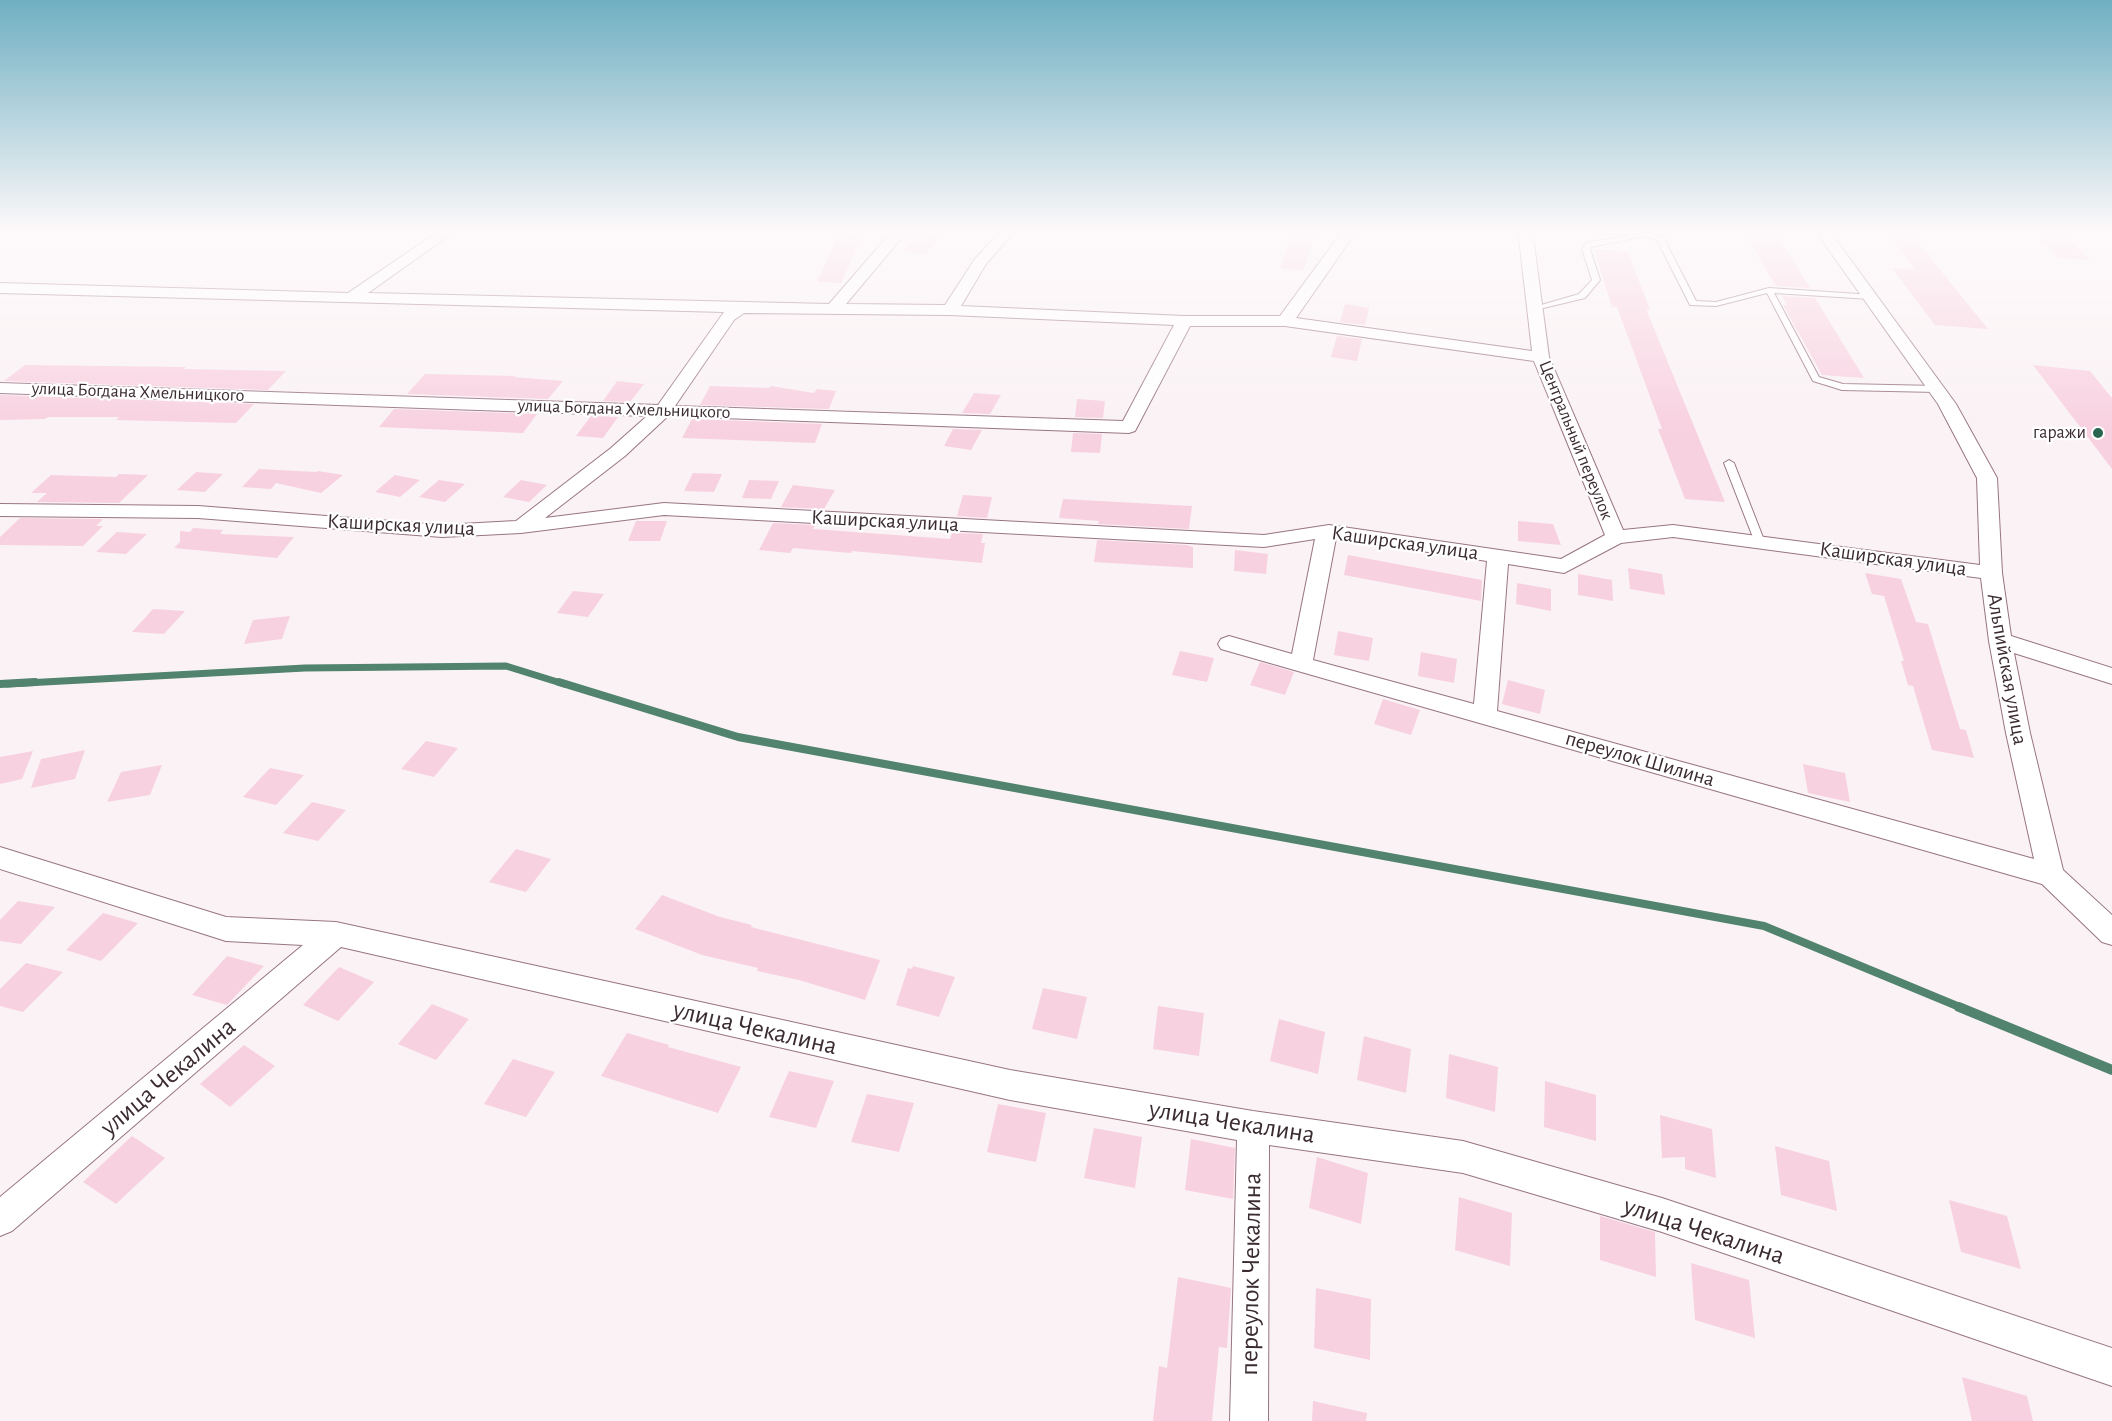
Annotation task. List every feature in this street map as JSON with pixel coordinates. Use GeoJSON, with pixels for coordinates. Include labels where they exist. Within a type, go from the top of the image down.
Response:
{"type":"FeatureCollection","features":[{"type":"Feature","properties":{"kind":"street"},"geometry":{"type":"LineString","coordinates":[[286,295],[740,308],[950,310],[1184,321],[1285,321],[1541,357]]}},
{"type":"Feature","properties":{"kind":"street"},"geometry":{"type":"LineString","coordinates":[[833,309],[845,295]]}},
{"type":"Feature","properties":{"kind":"street"},"geometry":{"type":"LineString","coordinates":[[950,310],[959,295]]}},
{"type":"Feature","properties":{"kind":"street"},"geometry":{"type":"LineString","coordinates":[[1285,321],[1303,295]]}},
{"type":"Feature","properties":{"kind":"street","name":"Центральный переулок"},"geometry":{"type":"LineString","coordinates":[[1533,295],[1541,357],[1616,537]]}},
{"type":"Feature","properties":{"kind":"street","name":"Альпийская улица"},"geometry":{"type":"LineString","coordinates":[[1870,297],[1947,404],[1987,478],[1990,573],[2000,641],[2050,875]]}},
{"type":"Feature","properties":{"kind":"street"},"geometry":{"type":"LineString","coordinates":[[521,527],[618,452],[662,412],[728,317],[740,308]]}},
{"type":"Feature","properties":{"kind":"street","name":"улица Богдана Хмельницкого"},"geometry":{"type":"LineString","coordinates":[[0,388],[461,402],[662,412],[1129,427],[1184,321]]}},
{"type":"Feature","properties":{"kind":"street","name":"Каширская улица"},"geometry":{"type":"LineString","coordinates":[[0,510],[198,512],[442,531],[521,527],[664,509],[1264,541],[1327,531],[1564,566],[1616,537],[1673,531],[1759,540],[1990,573]]}},
{"type":"Feature","properties":{"kind":"street"},"geometry":{"type":"LineString","coordinates":[[1301,664],[1327,531]]}},
{"type":"Feature","properties":{"kind":"street"},"geometry":{"type":"LineString","coordinates":[[1485,716],[1498,556]]}},
{"type":"Feature","properties":{"kind":"street"},"geometry":{"type":"LineString","coordinates":[[2000,641],[2112,676]]}},
{"type":"Feature","properties":{"kind":"street","name":"переулок Шилина"},"geometry":{"type":"LineString","coordinates":[[1228,644],[2050,875]]}},
{"type":"Feature","properties":{"kind":"street","name":"улица Чекалина"},"geometry":{"type":"LineString","coordinates":[[0,858],[226,929],[336,934],[1010,1085],[1253,1127],[1463,1157],[1662,1215],[2112,1367]]}},
{"type":"Feature","properties":{"kind":"street"},"geometry":{"type":"LineString","coordinates":[[2050,875],[2112,933]]}},
{"type":"Feature","properties":{"kind":"street","name":"улица Чекалина"},"geometry":{"type":"LineString","coordinates":[[0,1219],[336,934]]}},
{"type":"Feature","properties":{"kind":"street","name":"переулок Чекалина"},"geometry":{"type":"LineString","coordinates":[[1249,1421],[1253,1127]]}},
{"type":"Feature","properties":{"kind":"lane"},"geometry":{"type":"LineString","coordinates":[[1535,308],[1583,295]]}},
{"type":"Feature","properties":{"kind":"lane"},"geometry":{"type":"LineString","coordinates":[[1689,295],[1693,303],[1716,304],[1749,295]]}},
{"type":"Feature","properties":{"kind":"lane"},"geometry":{"type":"LineString","coordinates":[[1772,295],[1816,379],[1842,387],[1937,389]]}},
{"type":"Feature","properties":{"kind":"lane"},"geometry":{"type":"LineString","coordinates":[[1846,295],[1870,297]]}},
{"type":"Feature","properties":{"kind":"lane"},"geometry":{"type":"LineString","coordinates":[[1729,463],[1759,540]]}},
{"type":"Feature","properties":{"kind":"building"},"geometry":{"type":"Polygon","coordinates":[[[1608,295],[1644,295],[1650,310],[1646,309],[1725,502],[1685,499],[1658,429],[1662,429],[1617,307],[1612,307],[1608,295]]]}},
{"type":"Feature","properties":{"kind":"building"},"geometry":{"type":"Polygon","coordinates":[[[1913,295],[1961,295],[1988,329],[1935,325],[1913,295]]]}},
{"type":"Feature","properties":{"kind":"building"},"geometry":{"type":"Polygon","coordinates":[[[1782,296],[1815,298],[1864,378],[1822,375],[1783,305],[1787,305],[1782,296]]]}},
{"type":"Feature","properties":{"kind":"building"},"geometry":{"type":"Polygon","coordinates":[[[1345,304],[1369,308],[1365,325],[1340,322],[1345,304]]]}},
{"type":"Feature","properties":{"kind":"building"},"geometry":{"type":"Polygon","coordinates":[[[1337,336],[1362,339],[1357,361],[1331,357],[1337,336]]]}},
{"type":"Feature","properties":{"kind":"building"},"geometry":{"type":"Polygon","coordinates":[[[25,365],[286,371],[268,390],[4,381],[25,365]]]}},
{"type":"Feature","properties":{"kind":"building","name":"гаражи"},"geometry":{"type":"Polygon","coordinates":[[[2033,365],[2090,371],[2112,398],[2112,469],[2033,365]]]}},
{"type":"Feature","properties":{"kind":"building"},"geometry":{"type":"Polygon","coordinates":[[[425,374],[516,376],[514,377],[563,381],[548,399],[407,394],[425,374]]]}},
{"type":"Feature","properties":{"kind":"building"},"geometry":{"type":"Polygon","coordinates":[[[617,381],[644,384],[630,402],[603,401],[617,381]]]}},
{"type":"Feature","properties":{"kind":"building"},"geometry":{"type":"Polygon","coordinates":[[[710,386],[769,388],[771,386],[814,393],[817,389],[836,391],[829,409],[700,405],[710,386]]]}},
{"type":"Feature","properties":{"kind":"building"},"geometry":{"type":"Polygon","coordinates":[[[974,393],[1001,395],[990,414],[962,413],[974,393]]]}},
{"type":"Feature","properties":{"kind":"building"},"geometry":{"type":"Polygon","coordinates":[[[0,395],[254,404],[236,423],[116,420],[119,417],[0,420],[0,395]]]}},
{"type":"Feature","properties":{"kind":"building"},"geometry":{"type":"Polygon","coordinates":[[[1077,399],[1105,401],[1103,418],[1075,417],[1077,399]]]}},
{"type":"Feature","properties":{"kind":"building"},"geometry":{"type":"Polygon","coordinates":[[[394,409],[537,414],[523,433],[379,427],[394,409]]]}},
{"type":"Feature","properties":{"kind":"building"},"geometry":{"type":"Polygon","coordinates":[[[591,416],[618,417],[603,438],[576,436],[591,416]]]}},
{"type":"Feature","properties":{"kind":"building"},"geometry":{"type":"Polygon","coordinates":[[[692,419],[822,424],[815,443],[682,438],[692,419]]]}},
{"type":"Feature","properties":{"kind":"building"},"geometry":{"type":"Polygon","coordinates":[[[953,429],[982,430],[971,450],[944,446],[953,429]]]}},
{"type":"Feature","properties":{"kind":"building"},"geometry":{"type":"Polygon","coordinates":[[[1073,433],[1102,434],[1100,453],[1071,452],[1073,433]]]}},
{"type":"Feature","properties":{"kind":"building"},"geometry":{"type":"Polygon","coordinates":[[[259,469],[318,471],[343,475],[321,493],[276,483],[271,489],[242,487],[259,469]]]}},
{"type":"Feature","properties":{"kind":"building"},"geometry":{"type":"Polygon","coordinates":[[[196,472],[223,474],[205,492],[177,490],[196,472]]]}},
{"type":"Feature","properties":{"kind":"building"},"geometry":{"type":"Polygon","coordinates":[[[693,473],[722,474],[714,492],[684,491],[693,473]]]}},
{"type":"Feature","properties":{"kind":"building"},"geometry":{"type":"Polygon","coordinates":[[[119,474],[148,475],[119,503],[37,502],[47,493],[31,493],[51,475],[116,477],[119,474]]]}},
{"type":"Feature","properties":{"kind":"building"},"geometry":{"type":"Polygon","coordinates":[[[395,475],[420,480],[400,497],[375,492],[395,475]]]}},
{"type":"Feature","properties":{"kind":"building"},"geometry":{"type":"Polygon","coordinates":[[[439,480],[465,484],[445,502],[419,497],[439,480]]]}},
{"type":"Feature","properties":{"kind":"building"},"geometry":{"type":"Polygon","coordinates":[[[521,480],[547,485],[529,502],[503,497],[521,480]]]}},
{"type":"Feature","properties":{"kind":"building"},"geometry":{"type":"Polygon","coordinates":[[[749,480],[779,481],[771,499],[742,498],[749,480]]]}},
{"type":"Feature","properties":{"kind":"building"},"geometry":{"type":"Polygon","coordinates":[[[793,485],[835,490],[824,509],[781,507],[793,485]]]}},
{"type":"Feature","properties":{"kind":"building"},"geometry":{"type":"Polygon","coordinates":[[[963,495],[992,497],[987,518],[957,516],[963,495]]]}},
{"type":"Feature","properties":{"kind":"building"},"geometry":{"type":"Polygon","coordinates":[[[1063,499],[1192,506],[1189,529],[1098,524],[1099,521],[1059,518],[1063,499]]]}},
{"type":"Feature","properties":{"kind":"building"},"geometry":{"type":"Polygon","coordinates":[[[20,518],[103,519],[96,526],[103,526],[83,546],[0,545],[0,537],[20,518]]]}},
{"type":"Feature","properties":{"kind":"building"},"geometry":{"type":"Polygon","coordinates":[[[636,521],[667,521],[660,541],[628,541],[636,521]]]}},
{"type":"Feature","properties":{"kind":"building"},"geometry":{"type":"Polygon","coordinates":[[[1518,521],[1553,524],[1561,545],[1518,541],[1518,521]]]}},
{"type":"Feature","properties":{"kind":"building"},"geometry":{"type":"Polygon","coordinates":[[[773,523],[815,525],[813,529],[950,539],[952,533],[983,534],[981,543],[985,543],[982,563],[852,551],[851,553],[793,548],[790,553],[759,550],[773,523]]]}},
{"type":"Feature","properties":{"kind":"building"},"geometry":{"type":"Polygon","coordinates":[[[193,528],[223,530],[220,534],[294,537],[277,558],[174,548],[180,542],[180,531],[190,532],[193,528]]]}},
{"type":"Feature","properties":{"kind":"building"},"geometry":{"type":"Polygon","coordinates":[[[117,532],[147,534],[126,554],[96,552],[117,532]]]}},
{"type":"Feature","properties":{"kind":"building"},"geometry":{"type":"Polygon","coordinates":[[[1097,540],[1187,545],[1193,547],[1193,568],[1094,562],[1097,540]]]}},
{"type":"Feature","properties":{"kind":"building"},"geometry":{"type":"Polygon","coordinates":[[[1235,550],[1268,554],[1266,574],[1234,571],[1235,550]]]}},
{"type":"Feature","properties":{"kind":"building"},"geometry":{"type":"Polygon","coordinates":[[[1348,555],[1482,580],[1481,601],[1344,575],[1348,555]]]}},
{"type":"Feature","properties":{"kind":"building"},"geometry":{"type":"Polygon","coordinates":[[[1628,568],[1662,574],[1665,595],[1630,589],[1628,568]]]}},
{"type":"Feature","properties":{"kind":"building"},"geometry":{"type":"Polygon","coordinates":[[[1865,573],[1901,579],[1916,622],[1928,624],[1960,729],[1966,730],[1974,758],[1932,750],[1913,686],[1908,685],[1901,661],[1904,661],[1884,596],[1872,594],[1865,573]]]}},
{"type":"Feature","properties":{"kind":"building"},"geometry":{"type":"Polygon","coordinates":[[[1578,574],[1612,580],[1613,601],[1578,595],[1578,574]]]}},
{"type":"Feature","properties":{"kind":"building"},"geometry":{"type":"Polygon","coordinates":[[[1517,583],[1551,589],[1551,611],[1516,604],[1517,583]]]}},
{"type":"Feature","properties":{"kind":"building"},"geometry":{"type":"Polygon","coordinates":[[[573,591],[604,594],[588,617],[557,613],[573,591]]]}},
{"type":"Feature","properties":{"kind":"building"},"geometry":{"type":"Polygon","coordinates":[[[153,609],[185,611],[164,634],[132,632],[153,609]]]}},
{"type":"Feature","properties":{"kind":"building"},"geometry":{"type":"Polygon","coordinates":[[[290,616],[282,639],[244,644],[253,620],[290,616]]]}},
{"type":"Feature","properties":{"kind":"building"},"geometry":{"type":"Polygon","coordinates":[[[1338,631],[1373,638],[1369,661],[1334,655],[1338,631]]]}},
{"type":"Feature","properties":{"kind":"building"},"geometry":{"type":"Polygon","coordinates":[[[1180,651],[1214,658],[1207,682],[1172,675],[1180,651]]]}},
{"type":"Feature","properties":{"kind":"building"},"geometry":{"type":"Polygon","coordinates":[[[1421,652],[1457,659],[1454,683],[1418,676],[1421,652]]]}},
{"type":"Feature","properties":{"kind":"building"},"geometry":{"type":"Polygon","coordinates":[[[1260,662],[1294,672],[1285,695],[1250,685],[1260,662]]]}},
{"type":"Feature","properties":{"kind":"building"},"geometry":{"type":"Polygon","coordinates":[[[1508,680],[1545,690],[1540,714],[1502,704],[1508,680]]]}},
{"type":"Feature","properties":{"kind":"building"},"geometry":{"type":"Polygon","coordinates":[[[1383,699],[1420,710],[1411,735],[1374,724],[1383,699]]]}},
{"type":"Feature","properties":{"kind":"building"},"geometry":{"type":"Polygon","coordinates":[[[426,741],[458,748],[434,777],[401,769],[426,741]]]}},
{"type":"Feature","properties":{"kind":"building"},"geometry":{"type":"Polygon","coordinates":[[[85,750],[75,779],[31,788],[41,759],[85,750]]]}},
{"type":"Feature","properties":{"kind":"building"},"geometry":{"type":"Polygon","coordinates":[[[33,751],[22,779],[0,784],[0,757],[33,751]]]}},
{"type":"Feature","properties":{"kind":"building"},"geometry":{"type":"Polygon","coordinates":[[[1803,764],[1845,773],[1850,802],[1808,793],[1803,764]]]}},
{"type":"Feature","properties":{"kind":"building"},"geometry":{"type":"Polygon","coordinates":[[[162,765],[150,795],[107,802],[121,772],[162,765]]]}},
{"type":"Feature","properties":{"kind":"building"},"geometry":{"type":"Polygon","coordinates":[[[270,768],[304,775],[276,805],[243,797],[270,768]]]}},
{"type":"Feature","properties":{"kind":"building"},"geometry":{"type":"Polygon","coordinates":[[[312,802],[346,810],[318,841],[283,833],[312,802]]]}},
{"type":"Feature","properties":{"kind":"building"},"geometry":{"type":"Polygon","coordinates":[[[516,849],[551,859],[526,892],[489,882],[516,849]]]}},
{"type":"Feature","properties":{"kind":"building"},"geometry":{"type":"Polygon","coordinates":[[[662,895],[720,917],[752,925],[751,927],[880,960],[865,1000],[799,980],[757,971],[758,968],[702,955],[635,929],[662,895]]]}},
{"type":"Feature","properties":{"kind":"building"},"geometry":{"type":"Polygon","coordinates":[[[18,901],[55,907],[21,944],[0,941],[0,920],[18,901]]]}},
{"type":"Feature","properties":{"kind":"building"},"geometry":{"type":"Polygon","coordinates":[[[103,913],[138,923],[101,961],[66,950],[103,913]]]}},
{"type":"Feature","properties":{"kind":"building"},"geometry":{"type":"Polygon","coordinates":[[[227,956],[264,966],[227,1005],[192,995],[227,956]]]}},
{"type":"Feature","properties":{"kind":"building"},"geometry":{"type":"Polygon","coordinates":[[[26,963],[63,972],[23,1012],[0,1006],[0,989],[26,963]]]}},
{"type":"Feature","properties":{"kind":"building"},"geometry":{"type":"Polygon","coordinates":[[[913,966],[955,977],[939,1017],[896,1005],[908,968],[912,969],[913,966]]]}},
{"type":"Feature","properties":{"kind":"building"},"geometry":{"type":"Polygon","coordinates":[[[339,967],[374,982],[338,1021],[303,1005],[339,967]]]}},
{"type":"Feature","properties":{"kind":"building"},"geometry":{"type":"Polygon","coordinates":[[[1043,988],[1087,997],[1077,1039],[1032,1029],[1043,988]]]}},
{"type":"Feature","properties":{"kind":"building"},"geometry":{"type":"Polygon","coordinates":[[[432,1004],[469,1019],[436,1060],[398,1044],[432,1004]]]}},
{"type":"Feature","properties":{"kind":"building"},"geometry":{"type":"Polygon","coordinates":[[[1158,1006],[1204,1013],[1199,1056],[1153,1049],[1158,1006]]]}},
{"type":"Feature","properties":{"kind":"building"},"geometry":{"type":"Polygon","coordinates":[[[1279,1019],[1325,1032],[1318,1074],[1270,1061],[1279,1019]]]}},
{"type":"Feature","properties":{"kind":"building"},"geometry":{"type":"Polygon","coordinates":[[[627,1033],[741,1067],[718,1113],[601,1076],[627,1033]]]}},
{"type":"Feature","properties":{"kind":"building"},"geometry":{"type":"Polygon","coordinates":[[[1364,1036],[1411,1049],[1406,1093],[1357,1080],[1364,1036]]]}},
{"type":"Feature","properties":{"kind":"building"},"geometry":{"type":"Polygon","coordinates":[[[244,1045],[275,1066],[230,1107],[200,1084],[244,1045]]]}},
{"type":"Feature","properties":{"kind":"building"},"geometry":{"type":"Polygon","coordinates":[[[1449,1054],[1498,1067],[1495,1112],[1446,1098],[1449,1054]]]}},
{"type":"Feature","properties":{"kind":"building"},"geometry":{"type":"Polygon","coordinates":[[[513,1059],[555,1072],[526,1117],[484,1104],[513,1059]]]}},
{"type":"Feature","properties":{"kind":"building"},"geometry":{"type":"Polygon","coordinates":[[[789,1071],[834,1081],[816,1128],[769,1117],[789,1071]]]}},
{"type":"Feature","properties":{"kind":"building"},"geometry":{"type":"Polygon","coordinates":[[[1545,1081],[1596,1095],[1596,1141],[1544,1127],[1545,1081]]]}},
{"type":"Feature","properties":{"kind":"building"},"geometry":{"type":"Polygon","coordinates":[[[867,1094],[914,1103],[899,1152],[851,1142],[867,1094]]]}},
{"type":"Feature","properties":{"kind":"building"},"geometry":{"type":"Polygon","coordinates":[[[998,1104],[1046,1113],[1036,1162],[987,1152],[998,1104]]]}},
{"type":"Feature","properties":{"kind":"building"},"geometry":{"type":"Polygon","coordinates":[[[1660,1115],[1712,1129],[1716,1178],[1685,1169],[1685,1157],[1662,1158],[1660,1115]]]}},
{"type":"Feature","properties":{"kind":"building"},"geometry":{"type":"Polygon","coordinates":[[[1094,1128],[1142,1137],[1135,1188],[1084,1178],[1094,1128]]]}},
{"type":"Feature","properties":{"kind":"building"},"geometry":{"type":"Polygon","coordinates":[[[132,1136],[165,1158],[116,1204],[83,1182],[132,1136]]]}},
{"type":"Feature","properties":{"kind":"building"},"geometry":{"type":"Polygon","coordinates":[[[1191,1139],[1235,1148],[1233,1199],[1185,1190],[1191,1139]]]}},
{"type":"Feature","properties":{"kind":"building"},"geometry":{"type":"Polygon","coordinates":[[[1775,1146],[1829,1161],[1837,1211],[1781,1195],[1775,1146]]]}},
{"type":"Feature","properties":{"kind":"building"},"geometry":{"type":"Polygon","coordinates":[[[1317,1157],[1368,1173],[1361,1224],[1309,1208],[1317,1157]]]}},
{"type":"Feature","properties":{"kind":"building"},"geometry":{"type":"Polygon","coordinates":[[[1459,1197],[1512,1213],[1510,1266],[1455,1250],[1459,1197]]]}},
{"type":"Feature","properties":{"kind":"building"},"geometry":{"type":"Polygon","coordinates":[[[1949,1200],[2007,1216],[2021,1269],[1961,1252],[1949,1200]]]}},
{"type":"Feature","properties":{"kind":"building"},"geometry":{"type":"Polygon","coordinates":[[[1600,1216],[1655,1232],[1656,1277],[1600,1260],[1600,1216]]]}},
{"type":"Feature","properties":{"kind":"building"},"geometry":{"type":"Polygon","coordinates":[[[1691,1263],[1749,1280],[1755,1338],[1695,1320],[1691,1263]]]}},
{"type":"Feature","properties":{"kind":"building"},"geometry":{"type":"Polygon","coordinates":[[[1178,1277],[1231,1288],[1227,1348],[1219,1347],[1212,1421],[1153,1421],[1159,1366],[1167,1368],[1178,1277]]]}},
{"type":"Feature","properties":{"kind":"building"},"geometry":{"type":"Polygon","coordinates":[[[1316,1288],[1371,1299],[1370,1360],[1314,1348],[1316,1288]]]}},
{"type":"Feature","properties":{"kind":"building"},"geometry":{"type":"Polygon","coordinates":[[[1962,1377],[2027,1396],[2033,1421],[1972,1421],[1962,1377]]]}},
{"type":"Feature","properties":{"kind":"building"},"geometry":{"type":"Polygon","coordinates":[[[1313,1401],[1367,1413],[1366,1421],[1312,1421],[1313,1401]]]}},
{"type":"Feature","properties":{"kind":"waterway"},"geometry":{"type":"LineString","coordinates":[[7,684],[305,668],[506,666],[564,684]]}},
{"type":"Feature","properties":{"kind":"waterway"},"geometry":{"type":"LineString","coordinates":[[0,684],[35,682]]}},
{"type":"Feature","properties":{"kind":"waterway"},"geometry":{"type":"LineString","coordinates":[[559,682],[738,737],[1764,926],[1962,1008]]}},
{"type":"Feature","properties":{"kind":"waterway"},"geometry":{"type":"LineString","coordinates":[[1959,1007],[2112,1070]]}},
{"type":"Feature","properties":{"kind":"place","name":"гаражи"},"geometry":{"type":"Point","coordinates":[2098,433]}}]}
